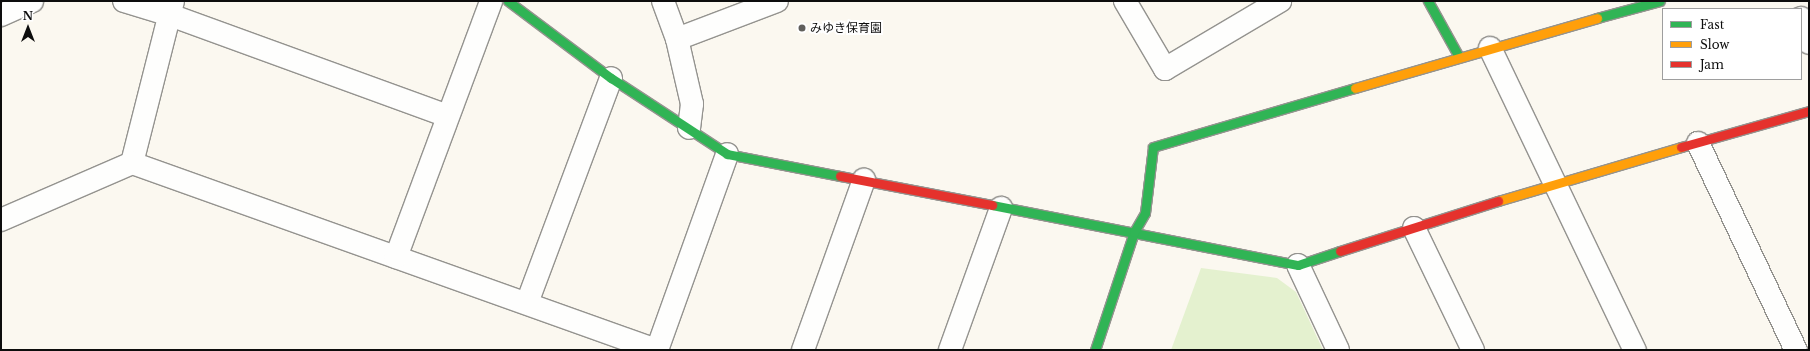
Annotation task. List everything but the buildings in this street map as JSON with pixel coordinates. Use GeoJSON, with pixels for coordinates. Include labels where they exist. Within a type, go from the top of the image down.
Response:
{"type":"FeatureCollection","features":[{"type":"Feature","properties":{"kind":"street"},"geometry":{"type":"LineString","coordinates":[[1,15],[32,1]]}},
{"type":"Feature","properties":{"kind":"street"},"geometry":{"type":"LineString","coordinates":[[124,1],[171,8],[447,116]]}},
{"type":"Feature","properties":{"kind":"street"},"geometry":{"type":"LineString","coordinates":[[396,257],[447,116],[491,1]]}},
{"type":"Feature","properties":{"kind":"street"},"geometry":{"type":"LineString","coordinates":[[508,1],[611,78],[727,154],[1298,265],[1555,182],[1809,111]]}},
{"type":"Feature","properties":{"kind":"street"},"geometry":{"type":"LineString","coordinates":[[664,1],[677,39],[692,104],[688,128]]}},
{"type":"Feature","properties":{"kind":"street"},"geometry":{"type":"LineString","coordinates":[[677,39],[777,1]]}},
{"type":"Feature","properties":{"kind":"street"},"geometry":{"type":"LineString","coordinates":[[1125,1],[1165,69],[1280,1]]}},
{"type":"Feature","properties":{"kind":"street"},"geometry":{"type":"LineString","coordinates":[[1428,1],[1459,57]]}},
{"type":"Feature","properties":{"kind":"street"},"geometry":{"type":"LineString","coordinates":[[1095,350],[1134,232],[1145,213],[1153,147],[1490,48],[1660,1]]}},
{"type":"Feature","properties":{"kind":"street"},"geometry":{"type":"LineString","coordinates":[[132,163],[171,8]]}},
{"type":"Feature","properties":{"kind":"street"},"geometry":{"type":"LineString","coordinates":[[1802,21],[1809,43]]}},
{"type":"Feature","properties":{"kind":"street"},"geometry":{"type":"LineString","coordinates":[[1490,48],[1635,350]]}},
{"type":"Feature","properties":{"kind":"street"},"geometry":{"type":"LineString","coordinates":[[527,303],[611,78]]}},
{"type":"Feature","properties":{"kind":"street"},"geometry":{"type":"LineString","coordinates":[[1698,143],[1796,350]]}},
{"type":"Feature","properties":{"kind":"street"},"geometry":{"type":"LineString","coordinates":[[1,220],[132,163],[657,350],[727,154]]}},
{"type":"Feature","properties":{"kind":"street"},"geometry":{"type":"LineString","coordinates":[[803,350],[864,180]]}},
{"type":"Feature","properties":{"kind":"street"},"geometry":{"type":"LineString","coordinates":[[950,350],[1001,208]]}},
{"type":"Feature","properties":{"kind":"street"},"geometry":{"type":"LineString","coordinates":[[1414,228],[1473,350]]}},
{"type":"Feature","properties":{"kind":"street"},"geometry":{"type":"LineString","coordinates":[[1298,265],[1338,350]]}},
{"type":"Feature","properties":{"kind":"green space"},"geometry":{"type":"Polygon","coordinates":[[[1201,268],[1277,278],[1296,292],[1323,350],[1171,350],[1201,268]]]}},
{"type":"Feature","properties":{"kind":"traffic: fast"},"geometry":{"type":"LineString","coordinates":[[508,1],[611,78],[727,154],[840,176]]}},
{"type":"Feature","properties":{"kind":"traffic: fast"},"geometry":{"type":"LineString","coordinates":[[1428,1],[1459,57]]}},
{"type":"Feature","properties":{"kind":"traffic: fast"},"geometry":{"type":"LineString","coordinates":[[1597,18],[1660,1]]}},
{"type":"Feature","properties":{"kind":"traffic: fast"},"geometry":{"type":"LineString","coordinates":[[1095,350],[1134,232],[1145,213],[1153,147],[1355,88]]}},
{"type":"Feature","properties":{"kind":"traffic: fast"},"geometry":{"type":"LineString","coordinates":[[992,205],[1298,265],[1340,251]]}},
{"type":"Feature","properties":{"kind":"traffic: slow"},"geometry":{"type":"LineString","coordinates":[[1355,88],[1597,18]]}},
{"type":"Feature","properties":{"kind":"traffic: slow"},"geometry":{"type":"LineString","coordinates":[[1498,201],[1681,147]]}},
{"type":"Feature","properties":{"kind":"traffic: jam"},"geometry":{"type":"LineString","coordinates":[[1681,147],[1809,111]]}},
{"type":"Feature","properties":{"kind":"traffic: jam"},"geometry":{"type":"LineString","coordinates":[[840,176],[992,205]]}},
{"type":"Feature","properties":{"kind":"traffic: jam"},"geometry":{"type":"LineString","coordinates":[[1340,251],[1498,201]]}},
{"type":"Feature","properties":{"kind":"place","name":"みゆき保育園"},"geometry":{"type":"Point","coordinates":[802,28]}}]}
